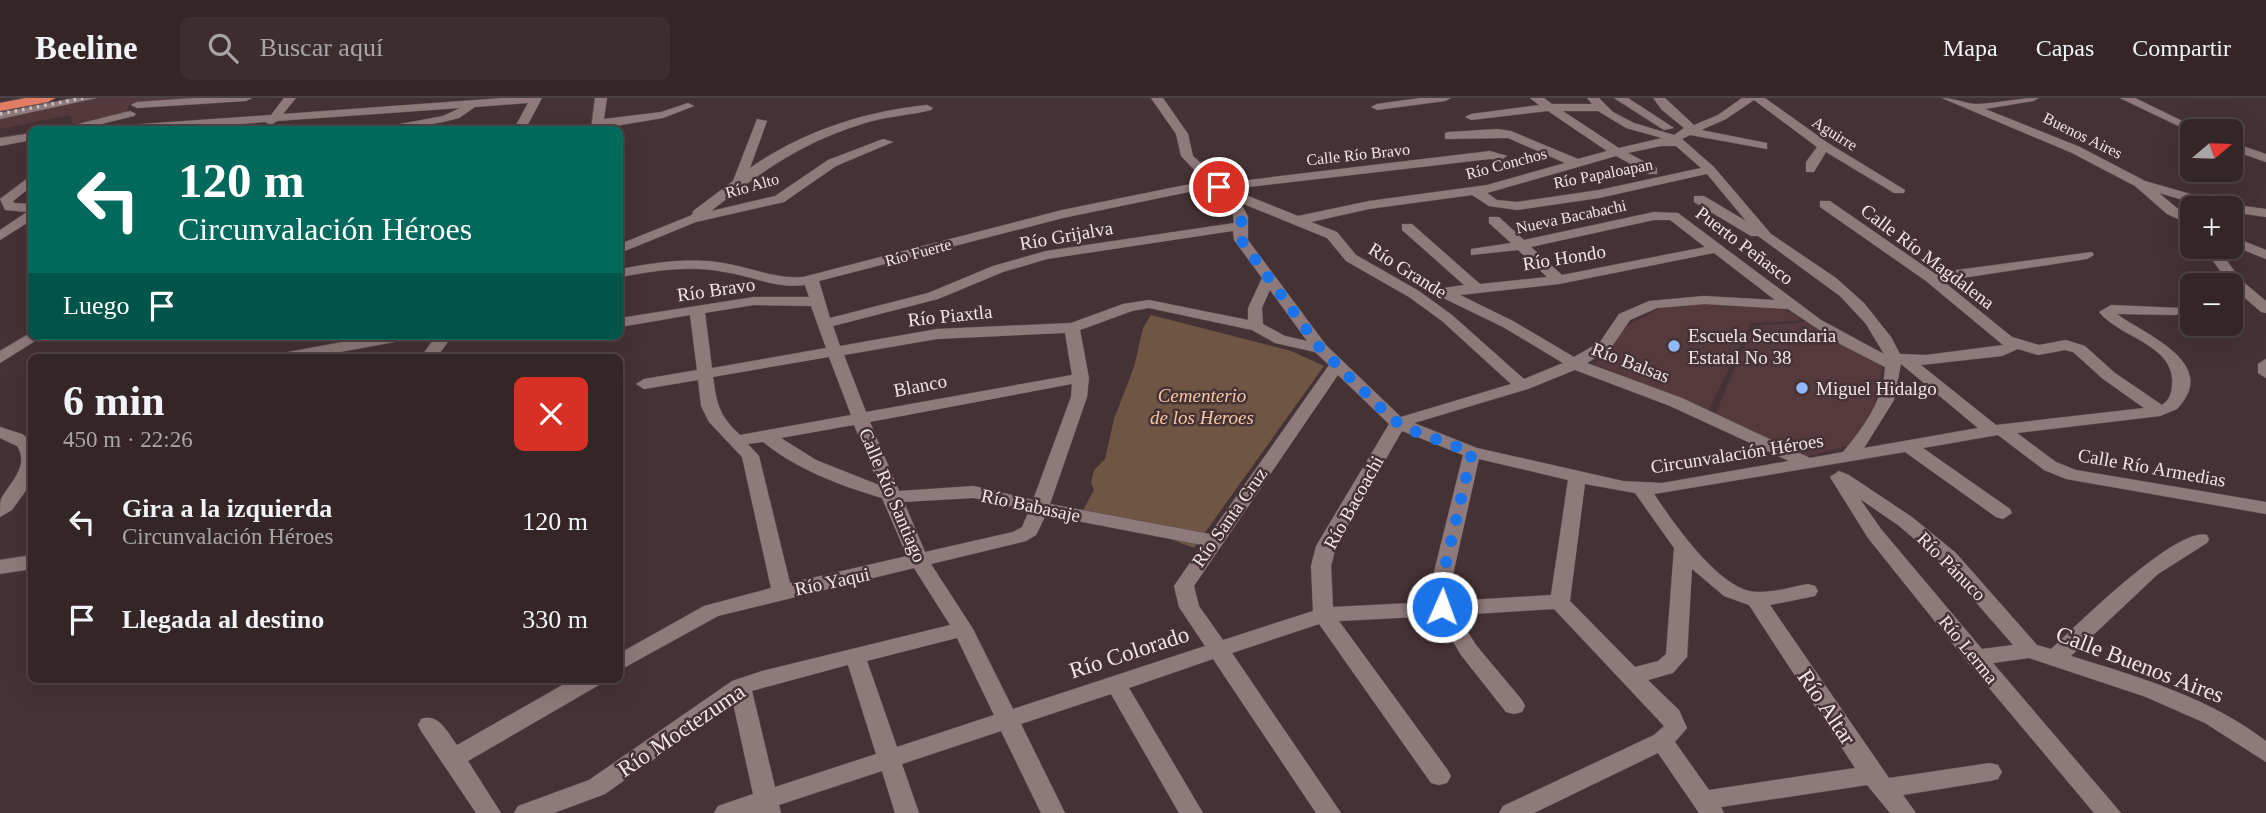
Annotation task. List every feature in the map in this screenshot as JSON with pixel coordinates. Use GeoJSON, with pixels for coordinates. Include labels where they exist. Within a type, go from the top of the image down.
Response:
{"type":"FeatureCollection","features":[{"type":"Feature","properties":{"kind":"highway"},"geometry":{"type":"LineString","coordinates":[[0,107],[48,98]]}},
{"type":"Feature","properties":{"kind":"street"},"geometry":{"type":"LineString","coordinates":[[0,116],[91,98]]}},
{"type":"Feature","properties":{"kind":"street"},"geometry":{"type":"LineString","coordinates":[[73,126],[136,106],[246,98]]}},
{"type":"Feature","properties":{"kind":"street"},"geometry":{"type":"LineString","coordinates":[[267,126],[290,98]]}},
{"type":"Feature","properties":{"kind":"street"},"geometry":{"type":"LineString","coordinates":[[203,126],[473,101],[536,98]]}},
{"type":"Feature","properties":{"kind":"street"},"geometry":{"type":"LineString","coordinates":[[522,126],[536,98]]}},
{"type":"Feature","properties":{"kind":"street"},"geometry":{"type":"LineString","coordinates":[[597,126],[601,98]]}},
{"type":"Feature","properties":{"kind":"street","name":"Circunvalación Héroes"},"geometry":{"type":"LineString","coordinates":[[1157,98],[1182,135],[1185,154],[1240,210],[1238,233],[1241,240],[1320,348],[1398,423],[1472,452],[1577,477],[1641,489],[1662,489],[1997,431],[2160,411]]}},
{"type":"Feature","properties":{"kind":"street"},"geometry":{"type":"LineString","coordinates":[[1377,107],[1402,101],[1446,98]]}},
{"type":"Feature","properties":{"kind":"street"},"geometry":{"type":"LineString","coordinates":[[1536,98],[1617,152],[1653,171]]}},
{"type":"Feature","properties":{"kind":"street"},"geometry":{"type":"LineString","coordinates":[[1620,98],[1683,135]]}},
{"type":"Feature","properties":{"kind":"street","name":"Río Conchos"},"geometry":{"type":"LineString","coordinates":[[1299,220],[1369,205],[1475,191],[1661,142],[1722,117],[1749,98]]}},
{"type":"Feature","properties":{"kind":"street","name":"Aguirre"},"geometry":{"type":"LineString","coordinates":[[1758,98],[1824,146],[1899,190]]}},
{"type":"Feature","properties":{"kind":"street","name":"Buenos Aires"},"geometry":{"type":"LineString","coordinates":[[1948,98],[2056,141],[2139,183],[2180,215]]}},
{"type":"Feature","properties":{"kind":"street"},"geometry":{"type":"LineString","coordinates":[[1972,108],[2034,98]]}},
{"type":"Feature","properties":{"kind":"street"},"geometry":{"type":"LineString","coordinates":[[2126,98],[2180,123]]}},
{"type":"Feature","properties":{"kind":"street"},"geometry":{"type":"LineString","coordinates":[[203,126],[226,100]]}},
{"type":"Feature","properties":{"kind":"street"},"geometry":{"type":"LineString","coordinates":[[0,101],[0,107]]}},
{"type":"Feature","properties":{"kind":"street"},"geometry":{"type":"LineString","coordinates":[[397,126],[454,116],[473,101]]}},
{"type":"Feature","properties":{"kind":"street"},"geometry":{"type":"LineString","coordinates":[[1471,117],[1596,103],[1621,121],[1683,135],[1729,139],[1763,146]]}},
{"type":"Feature","properties":{"kind":"street"},"geometry":{"type":"LineString","coordinates":[[1638,110],[1662,103],[1710,170],[1766,237]]}},
{"type":"Feature","properties":{"kind":"street"},"geometry":{"type":"LineString","coordinates":[[128,126],[136,106]]}},
{"type":"Feature","properties":{"kind":"street"},"geometry":{"type":"LineString","coordinates":[[603,126],[657,117],[688,106]]}},
{"type":"Feature","properties":{"kind":"street"},"geometry":{"type":"LineString","coordinates":[[692,219],[773,158],[797,146],[888,113],[928,108]]}},
{"type":"Feature","properties":{"kind":"street"},"geometry":{"type":"LineString","coordinates":[[738,184],[761,121]]}},
{"type":"Feature","properties":{"kind":"street"},"geometry":{"type":"LineString","coordinates":[[1449,136],[1504,133],[1576,163]]}},
{"type":"Feature","properties":{"kind":"street"},"geometry":{"type":"LineString","coordinates":[[0,142],[28,137]]}},
{"type":"Feature","properties":{"kind":"street"},"geometry":{"type":"LineString","coordinates":[[1729,139],[1736,152]]}},
{"type":"Feature","properties":{"kind":"street","name":"Río Alto"},"geometry":{"type":"LineString","coordinates":[[623,248],[692,219],[779,199],[831,163],[887,142]]}},
{"type":"Feature","properties":{"kind":"street"},"geometry":{"type":"LineString","coordinates":[[1810,169],[1824,146]]}},
{"type":"Feature","properties":{"kind":"street"},"geometry":{"type":"LineString","coordinates":[[2244,150],[2266,158]]}},
{"type":"Feature","properties":{"kind":"street","name":"Calle Río Bravo"},"geometry":{"type":"LineString","coordinates":[[1219,187],[1490,155],[1501,156]]}},
{"type":"Feature","properties":{"kind":"street","name":"Río Papaloapan"},"geometry":{"type":"LineString","coordinates":[[1475,191],[1503,206],[1517,206],[1591,195],[1710,170]]}},
{"type":"Feature","properties":{"kind":"street"},"geometry":{"type":"LineString","coordinates":[[28,182],[5,200],[10,206],[28,208]]}},
{"type":"Feature","properties":{"kind":"street"},"geometry":{"type":"LineString","coordinates":[[2139,183],[2182,196]]}},
{"type":"Feature","properties":{"kind":"street","name":"Río Grande"},"geometry":{"type":"LineString","coordinates":[[1219,187],[1332,234],[1351,258],[1414,294],[1447,318],[1522,386]]}},
{"type":"Feature","properties":{"kind":"street","name":"Río Fuerte"},"geometry":{"type":"LineString","coordinates":[[623,273],[664,266],[701,265],[804,281],[1062,214],[1219,187]]}},
{"type":"Feature","properties":{"kind":"street"},"geometry":{"type":"LineString","coordinates":[[1699,199],[1738,224],[1766,237],[1845,291],[1868,312],[1898,361],[1892,384],[1876,419],[1848,457]]}},
{"type":"Feature","properties":{"kind":"street","name":"Calle Río Magdalena"},"geometry":{"type":"LineString","coordinates":[[1825,204],[1931,278],[2007,340]]}},
{"type":"Feature","properties":{"kind":"street"},"geometry":{"type":"LineString","coordinates":[[2243,211],[2266,213]]}},
{"type":"Feature","properties":{"kind":"street","name":"Nueva Bacabachi"},"geometry":{"type":"LineString","coordinates":[[1476,252],[1522,245],[1654,216],[1673,216]]}},
{"type":"Feature","properties":{"kind":"street","name":"Puerto Peñasco"},"geometry":{"type":"LineString","coordinates":[[1673,216],[1847,342],[1898,361]]}},
{"type":"Feature","properties":{"kind":"street"},"geometry":{"type":"LineString","coordinates":[[2243,216],[2266,226]]}},
{"type":"Feature","properties":{"kind":"street"},"geometry":{"type":"LineString","coordinates":[[0,236],[28,217]]}},
{"type":"Feature","properties":{"kind":"street"},"geometry":{"type":"LineString","coordinates":[[1494,220],[1559,280]]}},
{"type":"Feature","properties":{"kind":"street","name":"Río Grijalva"},"geometry":{"type":"LineString","coordinates":[[824,324],[933,296],[998,270],[1046,255],[1240,226]]}},
{"type":"Feature","properties":{"kind":"street"},"geometry":{"type":"LineString","coordinates":[[1407,227],[1476,288]]}},
{"type":"Feature","properties":{"kind":"street"},"geometry":{"type":"LineString","coordinates":[[2243,245],[2266,255]]}},
{"type":"Feature","properties":{"kind":"street","name":"Río Hondo"},"geometry":{"type":"LineString","coordinates":[[1414,294],[1559,280],[1719,248]]}},
{"type":"Feature","properties":{"kind":"street"},"geometry":{"type":"LineString","coordinates":[[1931,278],[2087,255]]}},
{"type":"Feature","properties":{"kind":"street"},"geometry":{"type":"LineString","coordinates":[[2219,259],[2236,283],[2266,309]]}},
{"type":"Feature","properties":{"kind":"street"},"geometry":{"type":"LineString","coordinates":[[1256,326],[1255,308],[1269,278]]}},
{"type":"Feature","properties":{"kind":"street"},"geometry":{"type":"LineString","coordinates":[[754,301],[804,281]]}},
{"type":"Feature","properties":{"kind":"street","name":"Calle Río Santiago"},"geometry":{"type":"LineString","coordinates":[[804,281],[818,302],[890,496],[919,561],[963,629],[1053,813]]}},
{"type":"Feature","properties":{"kind":"street","name":"Río Balsas"},"geometry":{"type":"LineString","coordinates":[[1443,292],[1508,324],[1575,363],[1676,402],[1815,463]]}},
{"type":"Feature","properties":{"kind":"street"},"geometry":{"type":"LineString","coordinates":[[1398,423],[1522,386],[1575,363],[1606,345],[1624,317],[1654,304],[1704,300],[1793,305]]}},
{"type":"Feature","properties":{"kind":"street","name":"Río Bravo"},"geometry":{"type":"LineString","coordinates":[[623,322],[754,301],[818,302]]}},
{"type":"Feature","properties":{"kind":"street","name":"Río Piaxtla"},"geometry":{"type":"LineString","coordinates":[[644,384],[969,330],[1072,327],[1107,317],[1128,307],[1149,304],[1256,326],[1280,340],[1320,348]]}},
{"type":"Feature","properties":{"kind":"street"},"geometry":{"type":"LineString","coordinates":[[2007,340],[2039,350],[2066,345],[2080,349],[2109,376],[2160,411],[2171,407],[2178,400],[2183,378],[2179,365],[2167,353],[2106,312],[2111,309],[2176,312]]}},
{"type":"Feature","properties":{"kind":"street"},"geometry":{"type":"LineString","coordinates":[[697,310],[712,414],[750,456],[782,592]]}},
{"type":"Feature","properties":{"kind":"street"},"geometry":{"type":"LineString","coordinates":[[1072,327],[1081,378]]}},
{"type":"Feature","properties":{"kind":"street"},"geometry":{"type":"LineString","coordinates":[[0,358],[28,340]]}},
{"type":"Feature","properties":{"kind":"street"},"geometry":{"type":"LineString","coordinates":[[304,354],[379,340]]}},
{"type":"Feature","properties":{"kind":"street"},"geometry":{"type":"LineString","coordinates":[[1898,361],[2002,351],[2012,346],[2007,340]]}},
{"type":"Feature","properties":{"kind":"street","name":"Calle Río Armedias"},"geometry":{"type":"LineString","coordinates":[[1898,361],[2050,466],[2071,475],[2266,508]]}},
{"type":"Feature","properties":{"kind":"street","name":"Río Santa Cruz"},"geometry":{"type":"LineString","coordinates":[[1329,813],[1217,651],[1184,596],[1184,586],[1188,575],[1337,365]]}},
{"type":"Feature","properties":{"kind":"street","name":"Blanco"},"geometry":{"type":"LineString","coordinates":[[737,441],[1081,378]]}},
{"type":"Feature","properties":{"kind":"street","name":"Río Yaqui"},"geometry":{"type":"LineString","coordinates":[[623,661],[711,611],[1019,537],[1029,531],[1040,508],[1079,397],[1081,378]]}},
{"type":"Feature","properties":{"kind":"street","name":"Río Bacoachi"},"geometry":{"type":"LineString","coordinates":[[1323,615],[1321,566],[1326,546],[1398,423]]}},
{"type":"Feature","properties":{"kind":"street"},"geometry":{"type":"LineString","coordinates":[[0,432],[19,439],[28,447]]}},
{"type":"Feature","properties":{"kind":"street","name":"Río Babasaje"},"geometry":{"type":"LineString","coordinates":[[767,436],[784,452],[820,470],[890,496],[974,492],[1040,508],[1212,541]]}},
{"type":"Feature","properties":{"kind":"street"},"geometry":{"type":"LineString","coordinates":[[1908,446],[2003,513]]}},
{"type":"Feature","properties":{"kind":"street"},"geometry":{"type":"LineString","coordinates":[[1472,452],[1440,588],[1442,607],[1450,622],[1514,706]]}},
{"type":"Feature","properties":{"kind":"street"},"geometry":{"type":"LineString","coordinates":[[0,511],[18,491],[28,461]]}},
{"type":"Feature","properties":{"kind":"street","name":"Río Pánuco"},"geometry":{"type":"LineString","coordinates":[[1815,463],[1905,522],[1949,558],[2029,650]]}},
{"type":"Feature","properties":{"kind":"street"},"geometry":{"type":"LineString","coordinates":[[1511,813],[1662,741],[1676,728],[1675,723],[1633,676],[1568,614],[1560,602],[1577,477]]}},
{"type":"Feature","properties":{"kind":"street","name":"Río Lerma"},"geometry":{"type":"LineString","coordinates":[[1839,477],[1845,491],[1868,522],[1976,658],[2109,813]]}},
{"type":"Feature","properties":{"kind":"street"},"geometry":{"type":"LineString","coordinates":[[1641,489],[1684,547],[1731,592],[1755,598],[1808,591]]}},
{"type":"Feature","properties":{"kind":"street"},"geometry":{"type":"LineString","coordinates":[[2054,659],[2151,569],[2200,539]]}},
{"type":"Feature","properties":{"kind":"street"},"geometry":{"type":"LineString","coordinates":[[1633,676],[1665,667],[1676,657],[1684,547]]}},
{"type":"Feature","properties":{"kind":"street"},"geometry":{"type":"LineString","coordinates":[[0,567],[28,563]]}},
{"type":"Feature","properties":{"kind":"street","name":"Río Altar"},"geometry":{"type":"LineString","coordinates":[[1755,598],[1878,782],[1904,813]]}},
{"type":"Feature","properties":{"kind":"street","name":"Río Colorado"},"geometry":{"type":"LineString","coordinates":[[726,813],[767,806],[888,758],[1323,615],[1560,602]]}},
{"type":"Feature","properties":{"kind":"street"},"geometry":{"type":"LineString","coordinates":[[1323,615],[1439,776]]}},
{"type":"Feature","properties":{"kind":"street","name":"Río Moctezuma"},"geometry":{"type":"LineString","coordinates":[[526,813],[597,787],[740,687],[963,629]]}},
{"type":"Feature","properties":{"kind":"street"},"geometry":{"type":"LineString","coordinates":[[1976,658],[2029,650]]}},
{"type":"Feature","properties":{"kind":"street","name":"Calle Buenos Aires"},"geometry":{"type":"LineString","coordinates":[[2029,650],[2186,705],[2262,747]]}},
{"type":"Feature","properties":{"kind":"street"},"geometry":{"type":"LineString","coordinates":[[855,655],[907,813]]}},
{"type":"Feature","properties":{"kind":"street"},"geometry":{"type":"LineString","coordinates":[[454,758],[584,683]]}},
{"type":"Feature","properties":{"kind":"street"},"geometry":{"type":"LineString","coordinates":[[1116,684],[1191,813]]}},
{"type":"Feature","properties":{"kind":"street"},"geometry":{"type":"LineString","coordinates":[[740,687],[767,806]]}},
{"type":"Feature","properties":{"kind":"street"},"geometry":{"type":"LineString","coordinates":[[429,725],[489,813]]}},
{"type":"Feature","properties":{"kind":"street"},"geometry":{"type":"LineString","coordinates":[[1662,741],[1708,807],[1878,782],[1990,772]]}},
{"type":"Feature","properties":{"kind":"shaded area"},"geometry":{"type":"Polygon","coordinates":[[[101,98],[186,98],[129,105],[126,112],[73,124],[70,115],[0,129],[0,119],[101,98]]]}},
{"type":"Feature","properties":{"kind":"shaded area","name":"Escuela Secundaria Estatal No 38"},"geometry":{"type":"Polygon","coordinates":[[[1708,303],[1780,308],[1800,317],[1798,321],[1751,323],[1708,411],[1595,364],[1623,328],[1668,304],[1708,303]]]}},
{"type":"Feature","properties":{"kind":"shaded area","name":"Miguel Hidalgo"},"geometry":{"type":"Polygon","coordinates":[[[1806,320],[1883,366],[1874,409],[1856,444],[1805,457],[1715,415],[1753,326],[1800,323],[1806,320]]]}},
{"type":"Feature","properties":{"kind":"green space","name":"Cementerio de los Heroes"},"geometry":{"type":"Polygon","coordinates":[[[1151,315],[1291,351],[1324,366],[1194,548],[1131,524],[1082,512],[1094,490],[1091,482],[1094,470],[1105,459],[1114,419],[1134,367],[1143,328],[1151,315]]]}},
{"type":"Feature","properties":{"kind":"railway"},"geometry":{"type":"LineString","coordinates":[[0,114],[83,98]]}},
{"type":"Feature","properties":{"kind":"place","name":"Escuela Secundaria Estatal No 38"},"geometry":{"type":"Point","coordinates":[1674,346]}},
{"type":"Feature","properties":{"kind":"place","name":"Miguel Hidalgo"},"geometry":{"type":"Point","coordinates":[1802,388]}},
{"type":"Feature","properties":{"kind":"route"},"geometry":{"type":"LineString","coordinates":[[1219,187],[1240,210],[1242,216],[1238,233],[1241,240],[1320,348],[1398,423],[1472,452],[1440,588],[1442,607]]}}]}
